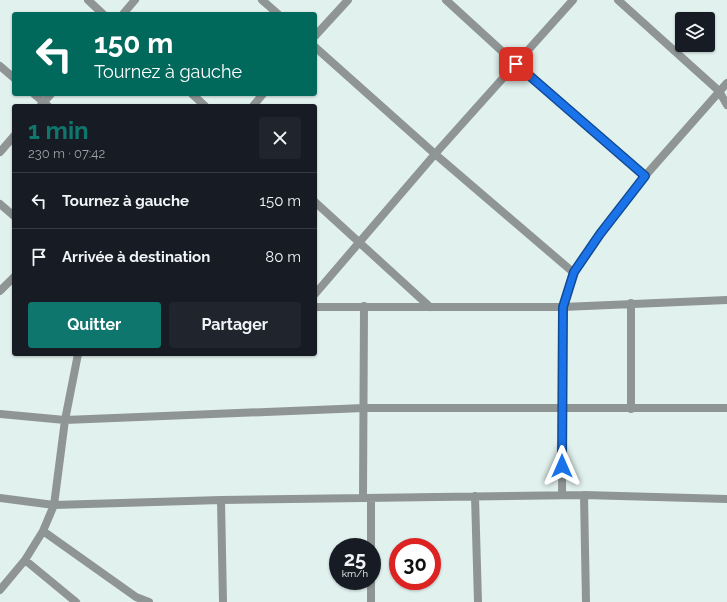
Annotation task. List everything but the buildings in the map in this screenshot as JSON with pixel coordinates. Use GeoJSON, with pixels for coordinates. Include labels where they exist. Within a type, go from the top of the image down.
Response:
{"type":"FeatureCollection","features":[{"type":"Feature","properties":{"kind":"street"},"geometry":{"type":"LineString","coordinates":[[88,0],[101,12]]}},
{"type":"Feature","properties":{"kind":"street"},"geometry":{"type":"LineString","coordinates":[[124,12],[135,0]]}},
{"type":"Feature","properties":{"kind":"street"},"geometry":{"type":"LineString","coordinates":[[262,0],[276,12]]}},
{"type":"Feature","properties":{"kind":"street"},"geometry":{"type":"LineString","coordinates":[[317,34],[348,0]]}},
{"type":"Feature","properties":{"kind":"street"},"geometry":{"type":"LineString","coordinates":[[446,0],[516,64],[645,176]]}},
{"type":"Feature","properties":{"kind":"street"},"geometry":{"type":"LineString","coordinates":[[317,292],[436,154],[573,0]]}},
{"type":"Feature","properties":{"kind":"street"},"geometry":{"type":"LineString","coordinates":[[618,0],[719,91],[727,104]]}},
{"type":"Feature","properties":{"kind":"street"},"geometry":{"type":"LineString","coordinates":[[317,49],[436,154],[574,272]]}},
{"type":"Feature","properties":{"kind":"street"},"geometry":{"type":"LineString","coordinates":[[0,66],[12,76]]}},
{"type":"Feature","properties":{"kind":"street"},"geometry":{"type":"LineString","coordinates":[[562,495],[563,307],[574,272],[600,234],[645,176],[727,83]]}},
{"type":"Feature","properties":{"kind":"street"},"geometry":{"type":"LineString","coordinates":[[36,96],[43,104]]}},
{"type":"Feature","properties":{"kind":"street"},"geometry":{"type":"LineString","coordinates":[[194,96],[203,104]]}},
{"type":"Feature","properties":{"kind":"street"},"geometry":{"type":"LineString","coordinates":[[255,104],[261,96]]}},
{"type":"Feature","properties":{"kind":"street"},"geometry":{"type":"LineString","coordinates":[[0,152],[12,138]]}},
{"type":"Feature","properties":{"kind":"street"},"geometry":{"type":"LineString","coordinates":[[0,204],[12,214]]}},
{"type":"Feature","properties":{"kind":"street"},"geometry":{"type":"LineString","coordinates":[[317,204],[361,242],[430,307]]}},
{"type":"Feature","properties":{"kind":"street"},"geometry":{"type":"LineString","coordinates":[[0,291],[12,279]]}},
{"type":"Feature","properties":{"kind":"street"},"geometry":{"type":"LineString","coordinates":[[317,307],[563,307],[727,300]]}},
{"type":"Feature","properties":{"kind":"street"},"geometry":{"type":"LineString","coordinates":[[631,303],[631,409]]}},
{"type":"Feature","properties":{"kind":"street"},"geometry":{"type":"LineString","coordinates":[[364,306],[364,408],[367,498],[370,538]]}},
{"type":"Feature","properties":{"kind":"street"},"geometry":{"type":"LineString","coordinates":[[0,590],[25,560],[43,531],[54,505],[65,420],[78,356]]}},
{"type":"Feature","properties":{"kind":"street"},"geometry":{"type":"LineString","coordinates":[[0,414],[65,420],[364,408],[727,408]]}},
{"type":"Feature","properties":{"kind":"street"},"geometry":{"type":"LineString","coordinates":[[584,494],[586,602]]}},
{"type":"Feature","properties":{"kind":"street"},"geometry":{"type":"LineString","coordinates":[[0,498],[54,505],[221,500],[584,494],[727,499]]}},
{"type":"Feature","properties":{"kind":"street"},"geometry":{"type":"LineString","coordinates":[[475,496],[478,602]]}},
{"type":"Feature","properties":{"kind":"street"},"geometry":{"type":"LineString","coordinates":[[221,500],[223,602]]}},
{"type":"Feature","properties":{"kind":"street"},"geometry":{"type":"LineString","coordinates":[[43,531],[134,600],[149,602]]}},
{"type":"Feature","properties":{"kind":"street"},"geometry":{"type":"LineString","coordinates":[[25,560],[76,602]]}},
{"type":"Feature","properties":{"kind":"street"},"geometry":{"type":"LineString","coordinates":[[371,590],[371,602]]}},
{"type":"Feature","properties":{"kind":"route"},"geometry":{"type":"LineString","coordinates":[[516,64],[645,176],[600,234],[574,272],[563,307],[562,466]]}}]}
